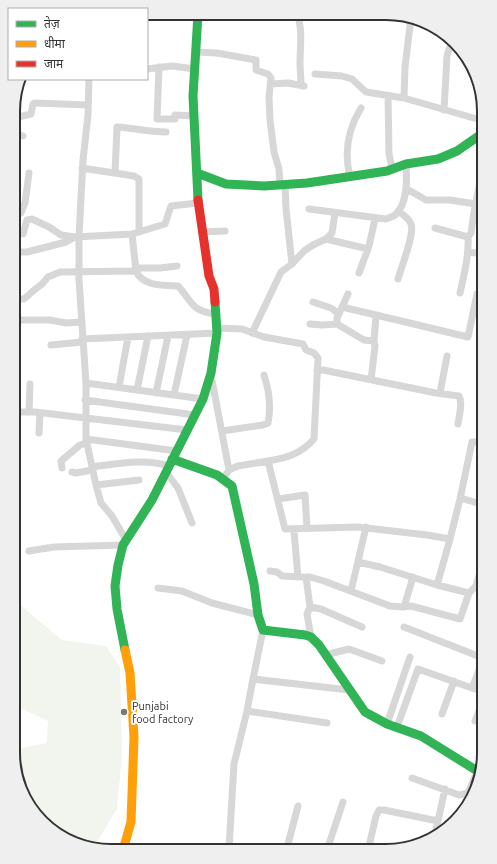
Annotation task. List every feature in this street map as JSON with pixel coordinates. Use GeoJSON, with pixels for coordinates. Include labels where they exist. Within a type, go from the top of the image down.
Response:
{"type":"FeatureCollection","features":[{"type":"Feature","properties":{"kind":"main road"},"geometry":{"type":"LineString","coordinates":[[125,844],[131,822],[134,738],[130,673],[117,609],[116,586],[124,543],[152,500],[203,399],[211,373],[218,330],[214,289],[209,276],[198,203],[193,96],[198,20]]}},
{"type":"Feature","properties":{"kind":"main road"},"geometry":{"type":"LineString","coordinates":[[197,173],[226,184],[264,186],[350,177],[438,158],[457,151],[477,138]]}},
{"type":"Feature","properties":{"kind":"main road"},"geometry":{"type":"LineString","coordinates":[[171,462],[217,475],[232,486],[254,584],[258,615],[263,630],[276,633],[303,634],[311,637],[319,645],[365,712],[387,724],[421,736],[475,769]]}},
{"type":"Feature","properties":{"kind":"street"},"geometry":{"type":"LineString","coordinates":[[271,84],[288,83],[304,86],[300,63],[299,20]]}},
{"type":"Feature","properties":{"kind":"street"},"geometry":{"type":"LineString","coordinates":[[404,98],[405,67],[410,24]]}},
{"type":"Feature","properties":{"kind":"street"},"geometry":{"type":"LineString","coordinates":[[444,110],[447,56],[450,47]]}},
{"type":"Feature","properties":{"kind":"street"},"geometry":{"type":"LineString","coordinates":[[196,52],[217,53],[256,60],[256,70],[268,74],[271,78],[270,120],[274,152],[279,169],[286,210],[292,264]]}},
{"type":"Feature","properties":{"kind":"street"},"geometry":{"type":"LineString","coordinates":[[148,69],[172,66],[195,69]]}},
{"type":"Feature","properties":{"kind":"street"},"geometry":{"type":"LineString","coordinates":[[159,67],[157,119],[174,119],[175,115],[194,116]]}},
{"type":"Feature","properties":{"kind":"street"},"geometry":{"type":"LineString","coordinates":[[315,74],[342,76],[352,79],[366,92],[404,98],[477,119]]}},
{"type":"Feature","properties":{"kind":"street"},"geometry":{"type":"LineString","coordinates":[[29,551],[54,547],[124,543],[112,516],[101,504],[86,441],[86,383],[82,341],[77,237],[89,80]]}},
{"type":"Feature","properties":{"kind":"street"},"geometry":{"type":"LineString","coordinates":[[388,96],[389,154],[392,168]]}},
{"type":"Feature","properties":{"kind":"street"},"geometry":{"type":"LineString","coordinates":[[20,117],[31,114],[33,104],[35,103],[88,105]]}},
{"type":"Feature","properties":{"kind":"street"},"geometry":{"type":"LineString","coordinates":[[350,177],[347,165],[348,142],[352,123],[360,108]]}},
{"type":"Feature","properties":{"kind":"street"},"geometry":{"type":"LineString","coordinates":[[115,173],[117,127],[140,129],[150,132],[166,132]]}},
{"type":"Feature","properties":{"kind":"street"},"geometry":{"type":"LineString","coordinates":[[309,209],[375,219],[386,219],[395,215],[401,205],[407,189],[406,164]]}},
{"type":"Feature","properties":{"kind":"street"},"geometry":{"type":"LineString","coordinates":[[82,168],[134,176],[139,179],[135,269],[137,274],[154,285],[178,286],[185,292],[193,306],[198,310],[217,315]]}},
{"type":"Feature","properties":{"kind":"street"},"geometry":{"type":"LineString","coordinates":[[27,220],[21,213],[25,203],[29,173]]}},
{"type":"Feature","properties":{"kind":"street"},"geometry":{"type":"LineString","coordinates":[[407,189],[426,200],[450,200],[476,204]]}},
{"type":"Feature","properties":{"kind":"street"},"geometry":{"type":"LineString","coordinates":[[460,293],[468,252],[468,236],[471,233],[477,199]]}},
{"type":"Feature","properties":{"kind":"street"},"geometry":{"type":"LineString","coordinates":[[27,220],[32,219],[62,235],[77,237],[136,233],[165,224],[171,206],[198,203]]}},
{"type":"Feature","properties":{"kind":"street"},"geometry":{"type":"LineString","coordinates":[[398,211],[407,217],[412,224],[412,234],[398,279]]}},
{"type":"Feature","properties":{"kind":"street"},"geometry":{"type":"LineString","coordinates":[[252,333],[281,272],[292,264],[308,248],[326,239],[332,233],[335,213]]}},
{"type":"Feature","properties":{"kind":"street"},"geometry":{"type":"LineString","coordinates":[[359,273],[368,249],[375,219]]}},
{"type":"Feature","properties":{"kind":"street"},"geometry":{"type":"LineString","coordinates":[[23,234],[27,220]]}},
{"type":"Feature","properties":{"kind":"street"},"geometry":{"type":"LineString","coordinates":[[435,228],[468,236]]}},
{"type":"Feature","properties":{"kind":"street"},"geometry":{"type":"LineString","coordinates":[[202,232],[225,231]]}},
{"type":"Feature","properties":{"kind":"street"},"geometry":{"type":"LineString","coordinates":[[20,252],[27,252],[66,242],[77,237]]}},
{"type":"Feature","properties":{"kind":"street"},"geometry":{"type":"LineString","coordinates":[[326,239],[368,249]]}},
{"type":"Feature","properties":{"kind":"street"},"geometry":{"type":"LineString","coordinates":[[468,252],[477,253]]}},
{"type":"Feature","properties":{"kind":"street"},"geometry":{"type":"LineString","coordinates":[[20,299],[24,299],[48,277],[57,272],[177,266]]}},
{"type":"Feature","properties":{"kind":"street"},"geometry":{"type":"LineString","coordinates":[[337,324],[337,318],[348,294]]}},
{"type":"Feature","properties":{"kind":"street"},"geometry":{"type":"LineString","coordinates":[[313,302],[331,308],[376,315],[468,337],[477,294]]}},
{"type":"Feature","properties":{"kind":"street"},"geometry":{"type":"LineString","coordinates":[[371,380],[375,346],[376,315]]}},
{"type":"Feature","properties":{"kind":"street"},"geometry":{"type":"LineString","coordinates":[[20,320],[50,320],[66,323],[81,322]]}},
{"type":"Feature","properties":{"kind":"street"},"geometry":{"type":"LineString","coordinates":[[310,324],[337,324],[364,340],[374,341]]}},
{"type":"Feature","properties":{"kind":"street"},"geometry":{"type":"LineString","coordinates":[[51,345],[128,337],[187,335],[218,330],[242,329],[264,337],[303,344],[306,350],[314,353],[318,358],[314,439],[307,448],[290,457],[238,466],[228,470]]}},
{"type":"Feature","properties":{"kind":"street"},"geometry":{"type":"LineString","coordinates":[[174,395],[187,335]]}},
{"type":"Feature","properties":{"kind":"street"},"geometry":{"type":"LineString","coordinates":[[137,390],[148,336]]}},
{"type":"Feature","properties":{"kind":"street"},"geometry":{"type":"LineString","coordinates":[[156,393],[168,336]]}},
{"type":"Feature","properties":{"kind":"street"},"geometry":{"type":"LineString","coordinates":[[119,387],[128,337]]}},
{"type":"Feature","properties":{"kind":"street"},"geometry":{"type":"LineString","coordinates":[[440,393],[447,356]]}},
{"type":"Feature","properties":{"kind":"street"},"geometry":{"type":"LineString","coordinates":[[317,371],[323,370],[459,396],[461,399],[458,424]]}},
{"type":"Feature","properties":{"kind":"street"},"geometry":{"type":"LineString","coordinates":[[211,373],[228,470],[223,480]]}},
{"type":"Feature","properties":{"kind":"street"},"geometry":{"type":"LineString","coordinates":[[222,432],[268,423],[270,412],[264,375]]}},
{"type":"Feature","properties":{"kind":"street"},"geometry":{"type":"LineString","coordinates":[[86,383],[203,399]]}},
{"type":"Feature","properties":{"kind":"street"},"geometry":{"type":"LineString","coordinates":[[29,412],[30,384]]}},
{"type":"Feature","properties":{"kind":"street"},"geometry":{"type":"LineString","coordinates":[[86,400],[195,415]]}},
{"type":"Feature","properties":{"kind":"street"},"geometry":{"type":"LineString","coordinates":[[20,412],[187,430]]}},
{"type":"Feature","properties":{"kind":"street"},"geometry":{"type":"LineString","coordinates":[[39,433],[40,413]]}},
{"type":"Feature","properties":{"kind":"street"},"geometry":{"type":"LineString","coordinates":[[62,468],[61,461],[86,441],[171,462]]}},
{"type":"Feature","properties":{"kind":"street"},"geometry":{"type":"LineString","coordinates":[[437,585],[460,499],[472,442],[477,442]]}},
{"type":"Feature","properties":{"kind":"street"},"geometry":{"type":"LineString","coordinates":[[72,472],[76,473],[92,468],[133,462],[171,462]]}},
{"type":"Feature","properties":{"kind":"street"},"geometry":{"type":"LineString","coordinates":[[171,462],[178,488],[192,523]]}},
{"type":"Feature","properties":{"kind":"street"},"geometry":{"type":"LineString","coordinates":[[268,462],[285,529],[366,528],[450,539]]}},
{"type":"Feature","properties":{"kind":"street"},"geometry":{"type":"LineString","coordinates":[[96,485],[139,480]]}},
{"type":"Feature","properties":{"kind":"street"},"geometry":{"type":"LineString","coordinates":[[278,500],[305,495],[307,528]]}},
{"type":"Feature","properties":{"kind":"street"},"geometry":{"type":"LineString","coordinates":[[460,499],[477,503]]}},
{"type":"Feature","properties":{"kind":"street"},"geometry":{"type":"LineString","coordinates":[[351,591],[366,528]]}},
{"type":"Feature","properties":{"kind":"street"},"geometry":{"type":"LineString","coordinates":[[292,529],[294,531],[298,578]]}},
{"type":"Feature","properties":{"kind":"street"},"geometry":{"type":"LineString","coordinates":[[358,562],[469,593]]}},
{"type":"Feature","properties":{"kind":"street"},"geometry":{"type":"LineString","coordinates":[[270,571],[277,572],[282,576],[298,578],[310,577],[324,581],[390,606],[411,606],[460,619],[469,593],[476,586],[477,582]]}},
{"type":"Feature","properties":{"kind":"street"},"geometry":{"type":"LineString","coordinates":[[404,607],[413,577]]}},
{"type":"Feature","properties":{"kind":"street"},"geometry":{"type":"LineString","coordinates":[[306,578],[310,608],[307,614],[311,637]]}},
{"type":"Feature","properties":{"kind":"street"},"geometry":{"type":"LineString","coordinates":[[158,588],[182,591],[212,603],[258,615]]}},
{"type":"Feature","properties":{"kind":"street"},"geometry":{"type":"LineString","coordinates":[[310,608],[321,609],[362,626]]}},
{"type":"Feature","properties":{"kind":"street"},"geometry":{"type":"LineString","coordinates":[[404,627],[477,655]]}},
{"type":"Feature","properties":{"kind":"street"},"geometry":{"type":"LineString","coordinates":[[229,844],[234,764],[247,711],[263,630]]}},
{"type":"Feature","properties":{"kind":"street"},"geometry":{"type":"LineString","coordinates":[[325,655],[349,650],[382,661]]}},
{"type":"Feature","properties":{"kind":"street"},"geometry":{"type":"LineString","coordinates":[[387,724],[410,656]]}},
{"type":"Feature","properties":{"kind":"street"},"geometry":{"type":"LineString","coordinates":[[397,727],[418,669],[477,690]]}},
{"type":"Feature","properties":{"kind":"street"},"geometry":{"type":"LineString","coordinates":[[472,688],[477,676]]}},
{"type":"Feature","properties":{"kind":"street"},"geometry":{"type":"LineString","coordinates":[[253,679],[349,690]]}},
{"type":"Feature","properties":{"kind":"street"},"geometry":{"type":"LineString","coordinates":[[442,714],[454,681]]}},
{"type":"Feature","properties":{"kind":"street"},"geometry":{"type":"LineString","coordinates":[[393,707],[403,710]]}},
{"type":"Feature","properties":{"kind":"street"},"geometry":{"type":"LineString","coordinates":[[247,711],[327,723]]}},
{"type":"Feature","properties":{"kind":"street"},"geometry":{"type":"LineString","coordinates":[[475,721],[477,716]]}},
{"type":"Feature","properties":{"kind":"street"},"geometry":{"type":"LineString","coordinates":[[412,778],[459,794],[467,793]]}},
{"type":"Feature","properties":{"kind":"street"},"geometry":{"type":"LineString","coordinates":[[435,830],[445,789]]}},
{"type":"Feature","properties":{"kind":"street"},"geometry":{"type":"LineString","coordinates":[[329,844],[343,802]]}},
{"type":"Feature","properties":{"kind":"street"},"geometry":{"type":"LineString","coordinates":[[288,844],[298,806]]}},
{"type":"Feature","properties":{"kind":"street"},"geometry":{"type":"LineString","coordinates":[[369,844],[376,816],[379,810],[438,821]]}},
{"type":"Feature","properties":{"kind":"shaded area"},"geometry":{"type":"Polygon","coordinates":[[[20,605],[62,640],[106,646],[120,667],[122,755],[117,809],[96,843],[76,837],[56,825],[43,813],[29,793],[22,770],[20,749],[47,743],[48,721],[20,708],[20,605]]]}},
{"type":"Feature","properties":{"kind":"traffic: fast"},"geometry":{"type":"LineString","coordinates":[[198,20],[193,96],[198,200]]}},
{"type":"Feature","properties":{"kind":"traffic: fast"},"geometry":{"type":"LineString","coordinates":[[197,173],[226,184],[264,186],[307,183],[387,171],[406,164],[438,159],[457,151],[477,137]]}},
{"type":"Feature","properties":{"kind":"traffic: fast"},"geometry":{"type":"LineString","coordinates":[[125,650],[117,609],[115,586],[123,545],[152,500],[203,399],[211,373],[217,333],[215,302]]}},
{"type":"Feature","properties":{"kind":"traffic: fast"},"geometry":{"type":"LineString","coordinates":[[172,459],[217,475],[232,486],[254,584],[258,615],[263,630],[311,637],[319,645],[365,712],[387,724],[421,736],[475,770]]}},
{"type":"Feature","properties":{"kind":"traffic: slow"},"geometry":{"type":"LineString","coordinates":[[125,650],[130,673],[134,737],[131,822],[125,844]]}},
{"type":"Feature","properties":{"kind":"traffic: jam"},"geometry":{"type":"LineString","coordinates":[[198,200],[209,276],[214,289],[215,302]]}},
{"type":"Feature","properties":{"kind":"place","name":"Punjabi food factory"},"geometry":{"type":"Point","coordinates":[124,712]}}]}
